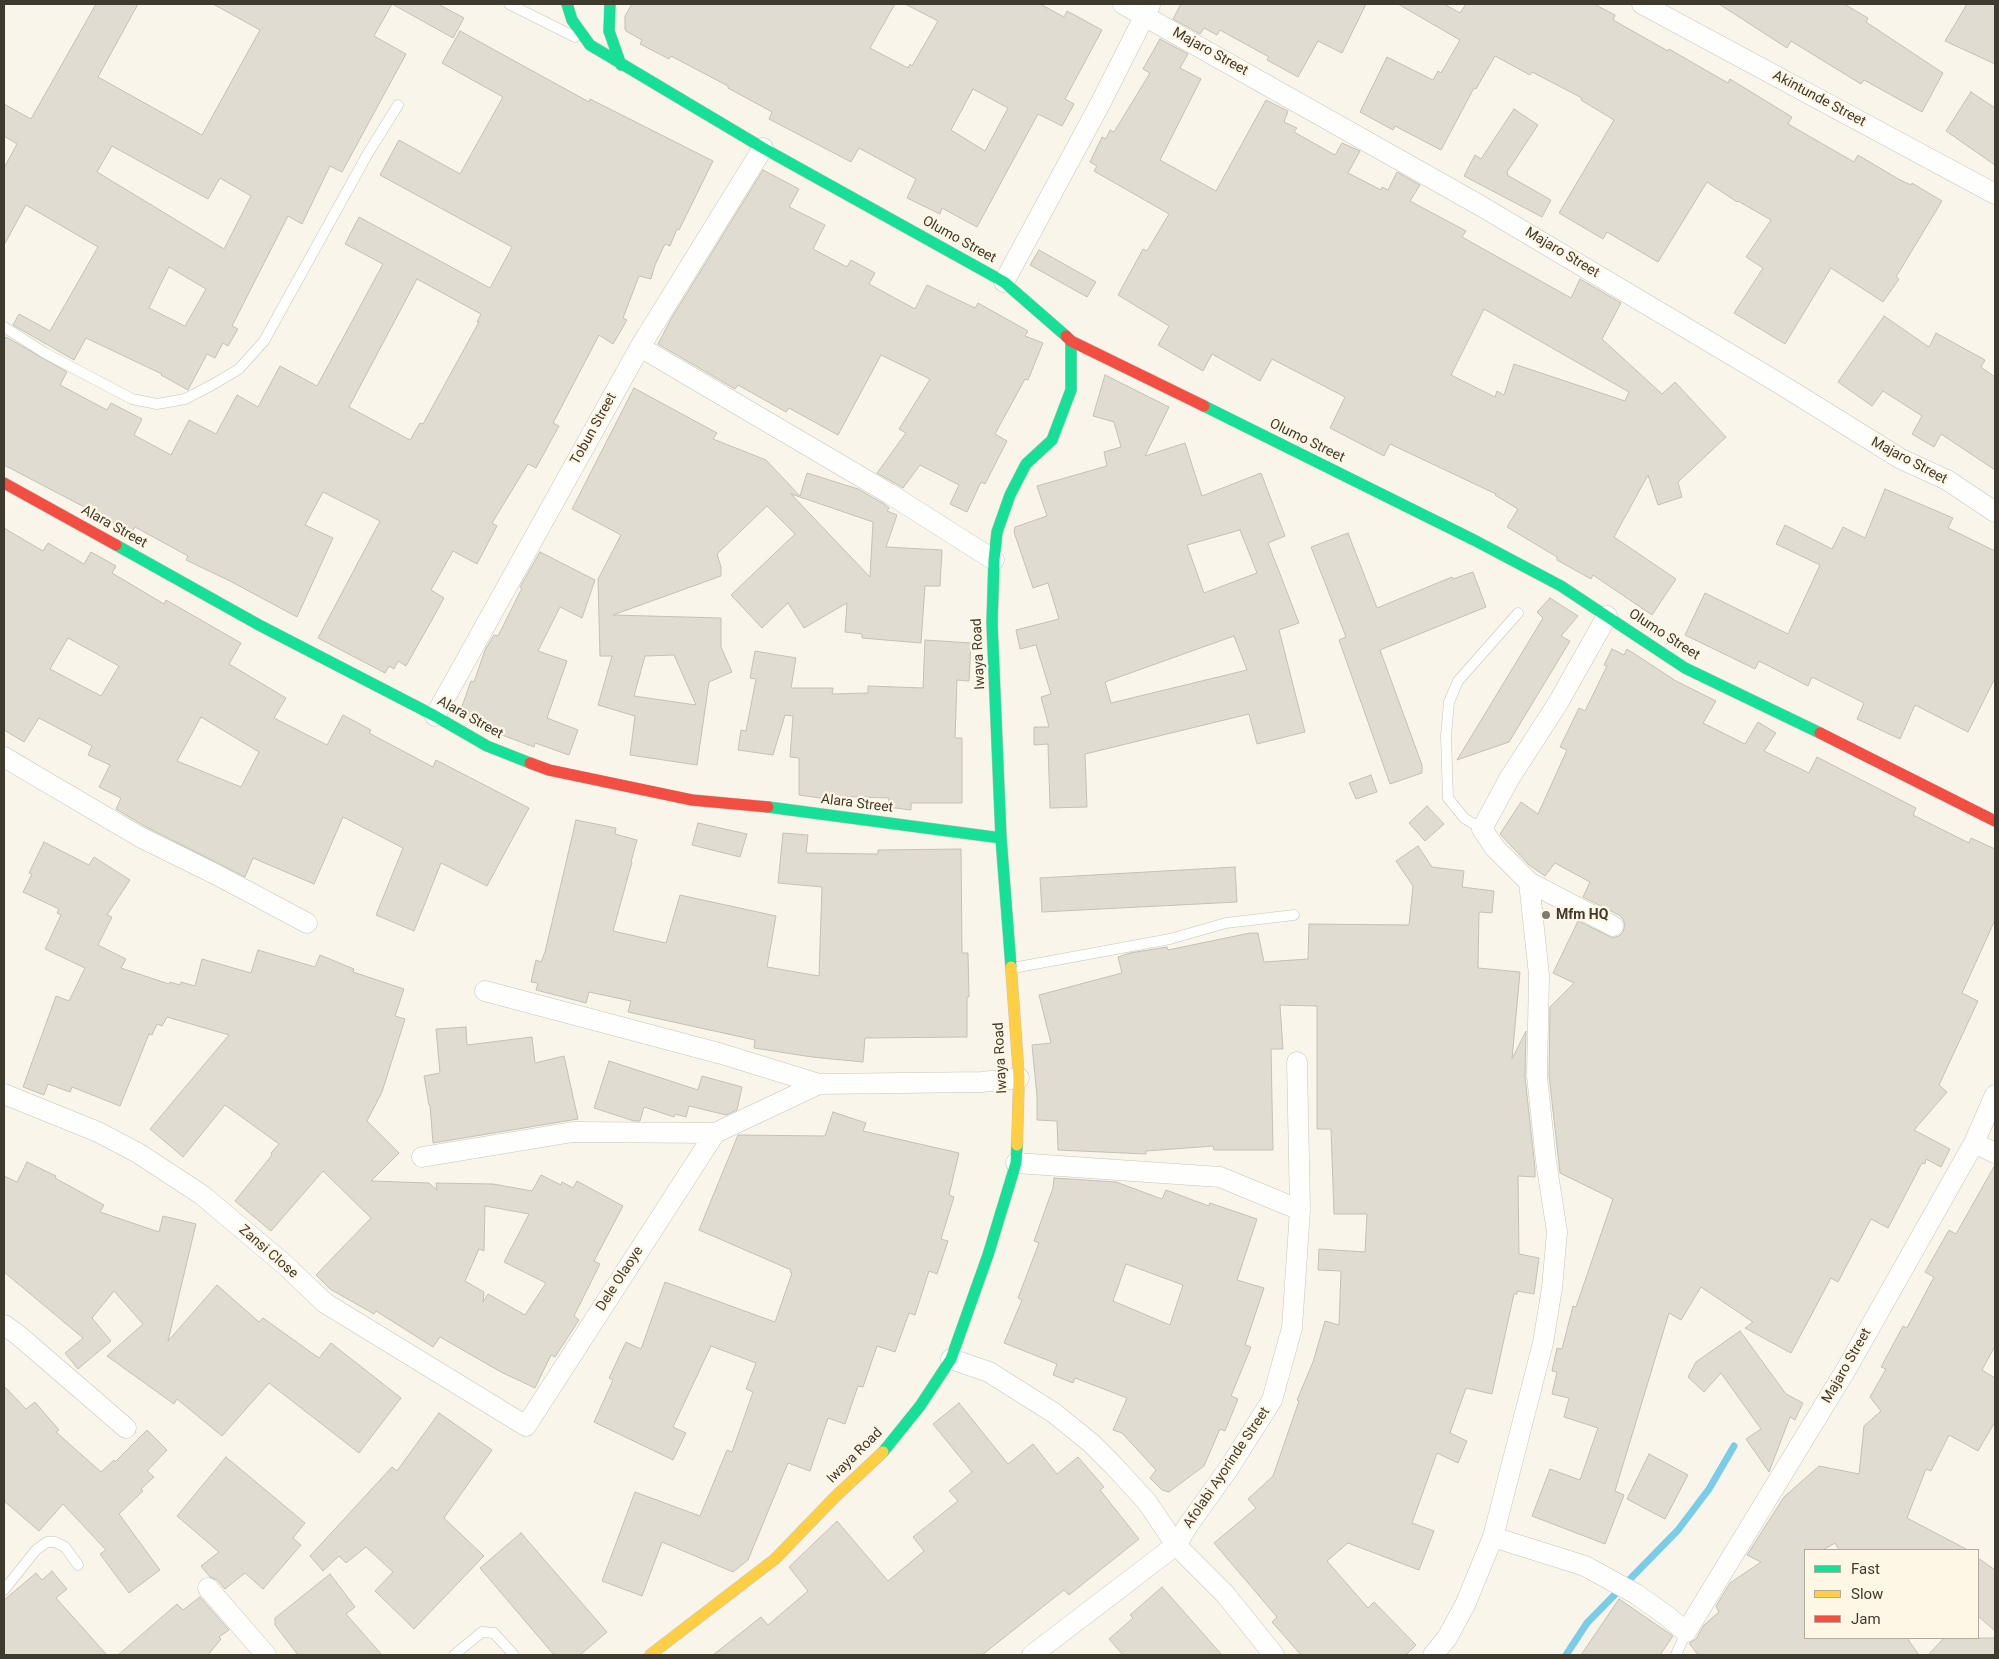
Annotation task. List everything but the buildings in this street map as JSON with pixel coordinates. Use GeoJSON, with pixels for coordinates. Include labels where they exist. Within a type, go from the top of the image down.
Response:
{"type":"FeatureCollection","features":[{"type":"Feature","properties":{"kind":"street"},"geometry":{"type":"LineString","coordinates":[[567,4],[572,20],[590,45]]}},
{"type":"Feature","properties":{"kind":"street"},"geometry":{"type":"LineString","coordinates":[[610,4],[609,31],[621,65]]}},
{"type":"Feature","properties":{"kind":"street","name":"Majaro Street"},"geometry":{"type":"LineString","coordinates":[[1123,4],[1148,10],[1777,382],[1901,459],[1947,480],[1995,512]]}},
{"type":"Feature","properties":{"kind":"street","name":"Akintunde Street"},"geometry":{"type":"LineString","coordinates":[[1642,4],[1995,194]]}},
{"type":"Feature","properties":{"kind":"street"},"geometry":{"type":"LineString","coordinates":[[1004,282],[1099,106],[1148,10]]}},
{"type":"Feature","properties":{"kind":"street","name":"Olumo Street"},"geometry":{"type":"LineString","coordinates":[[590,45],[763,148],[1004,282],[1071,341],[1474,540],[1561,586],[1685,668],[1875,759],[1995,822]]}},
{"type":"Feature","properties":{"kind":"street","name":"Tobun Street"},"geometry":{"type":"LineString","coordinates":[[435,716],[640,347],[763,148]]}},
{"type":"Feature","properties":{"kind":"street","name":"Iwaya Road"},"geometry":{"type":"LineString","coordinates":[[650,1655],[775,1559],[835,1496],[880,1456],[920,1406],[951,1359],[988,1254],[1016,1163],[1019,1078],[1009,969],[1001,838],[992,623],[994,560],[998,532],[1010,495],[1026,464],[1052,440],[1071,390],[1071,341]]}},
{"type":"Feature","properties":{"kind":"street"},"geometry":{"type":"LineString","coordinates":[[640,347],[890,494],[994,560]]}},
{"type":"Feature","properties":{"kind":"street","name":"Alara Street"},"geometry":{"type":"LineString","coordinates":[[4,483],[259,625],[435,716],[486,746],[549,770],[692,800],[792,810],[1001,838]]}},
{"type":"Feature","properties":{"kind":"street"},"geometry":{"type":"LineString","coordinates":[[1607,616],[1558,703],[1513,772],[1482,829],[1495,848],[1529,882],[1613,926]]}},
{"type":"Feature","properties":{"kind":"street"},"geometry":{"type":"LineString","coordinates":[[4,757],[140,836],[307,923]]}},
{"type":"Feature","properties":{"kind":"street"},"geometry":{"type":"LineString","coordinates":[[1433,1655],[1446,1638],[1465,1605],[1493,1537],[1543,1343],[1552,1288],[1557,1232],[1546,1161],[1537,1076],[1539,975],[1529,882]]}},
{"type":"Feature","properties":{"kind":"street"},"geometry":{"type":"LineString","coordinates":[[485,991],[722,1054],[818,1084],[982,1082],[1019,1078]]}},
{"type":"Feature","properties":{"kind":"street","name":"Afolabi Ayorinde Street"},"geometry":{"type":"LineString","coordinates":[[1032,1655],[1176,1546],[1272,1400],[1292,1328],[1300,1210],[1297,1062]]}},
{"type":"Feature","properties":{"kind":"street"},"geometry":{"type":"LineString","coordinates":[[422,1157],[573,1132],[715,1133],[818,1084]]}},
{"type":"Feature","properties":{"kind":"street","name":"Zansi Close"},"geometry":{"type":"LineString","coordinates":[[4,1094],[98,1132],[138,1153],[202,1196],[284,1264],[325,1303],[526,1426]]}},
{"type":"Feature","properties":{"kind":"street","name":"Majaro Street"},"geometry":{"type":"LineString","coordinates":[[1686,1632],[1847,1368],[1974,1143],[1995,1095]]}},
{"type":"Feature","properties":{"kind":"street","name":"Dele Olaoye"},"geometry":{"type":"LineString","coordinates":[[526,1426],[715,1133]]}},
{"type":"Feature","properties":{"kind":"street"},"geometry":{"type":"LineString","coordinates":[[1974,1143],[1995,1153]]}},
{"type":"Feature","properties":{"kind":"street"},"geometry":{"type":"LineString","coordinates":[[1016,1163],[1220,1177],[1300,1210]]}},
{"type":"Feature","properties":{"kind":"street"},"geometry":{"type":"LineString","coordinates":[[4,1325],[17,1334],[126,1428]]}},
{"type":"Feature","properties":{"kind":"street"},"geometry":{"type":"LineString","coordinates":[[951,1359],[989,1372],[1054,1413],[1091,1443],[1147,1502],[1176,1546],[1225,1594],[1274,1655]]}},
{"type":"Feature","properties":{"kind":"street"},"geometry":{"type":"LineString","coordinates":[[1493,1537],[1585,1566],[1636,1594],[1668,1616],[1686,1632]]}},
{"type":"Feature","properties":{"kind":"street"},"geometry":{"type":"LineString","coordinates":[[208,1588],[266,1655]]}},
{"type":"Feature","properties":{"kind":"lane"},"geometry":{"type":"LineString","coordinates":[[509,4],[590,45]]}},
{"type":"Feature","properties":{"kind":"lane"},"geometry":{"type":"LineString","coordinates":[[4,327],[45,353],[132,399],[157,404],[176,401],[185,399],[212,385],[239,368],[264,341],[367,155],[398,105]]}},
{"type":"Feature","properties":{"kind":"lane"},"geometry":{"type":"LineString","coordinates":[[1482,829],[1464,818],[1448,798],[1446,736],[1449,702],[1458,681],[1518,613]]}},
{"type":"Feature","properties":{"kind":"lane"},"geometry":{"type":"LineString","coordinates":[[1009,969],[1170,939],[1226,924],[1294,916]]}},
{"type":"Feature","properties":{"kind":"lane"},"geometry":{"type":"LineString","coordinates":[[4,1590],[36,1550],[47,1542],[55,1542],[66,1548],[78,1564]]}},
{"type":"Feature","properties":{"kind":"lane"},"geometry":{"type":"LineString","coordinates":[[454,1655],[482,1632],[494,1633],[514,1655]]}},
{"type":"Feature","properties":{"kind":"lane"},"geometry":{"type":"LineString","coordinates":[[1676,1655],[1686,1632]]}},
{"type":"Feature","properties":{"kind":"waterway"},"geometry":{"type":"LineString","coordinates":[[1566,1655],[1587,1623],[1678,1530],[1709,1489],[1734,1446]]}},
{"type":"Feature","properties":{"kind":"traffic: fast"},"geometry":{"type":"LineString","coordinates":[[567,4],[572,20],[590,45],[763,148],[1004,282],[1066,336]]}},
{"type":"Feature","properties":{"kind":"traffic: fast"},"geometry":{"type":"LineString","coordinates":[[610,4],[609,31],[621,65]]}},
{"type":"Feature","properties":{"kind":"traffic: fast"},"geometry":{"type":"LineString","coordinates":[[1011,967],[1001,838],[992,623],[994,560],[997,532],[1010,495],[1026,464],[1052,440],[1071,390],[1071,341]]}},
{"type":"Feature","properties":{"kind":"traffic: fast"},"geometry":{"type":"LineString","coordinates":[[1204,406],[1474,540],[1561,586],[1685,668],[1820,733]]}},
{"type":"Feature","properties":{"kind":"traffic: fast"},"geometry":{"type":"LineString","coordinates":[[116,545],[259,625],[435,716],[487,746],[530,763]]}},
{"type":"Feature","properties":{"kind":"traffic: fast"},"geometry":{"type":"LineString","coordinates":[[768,807],[1001,838]]}},
{"type":"Feature","properties":{"kind":"traffic: fast"},"geometry":{"type":"LineString","coordinates":[[883,1452],[920,1406],[951,1359],[988,1255],[1016,1163],[1017,1145]]}},
{"type":"Feature","properties":{"kind":"traffic: slow"},"geometry":{"type":"LineString","coordinates":[[1011,967],[1019,1078],[1017,1145]]}},
{"type":"Feature","properties":{"kind":"traffic: slow"},"geometry":{"type":"LineString","coordinates":[[650,1655],[775,1559],[835,1497],[883,1452]]}},
{"type":"Feature","properties":{"kind":"traffic: jam"},"geometry":{"type":"LineString","coordinates":[[1066,336],[1071,341],[1204,406]]}},
{"type":"Feature","properties":{"kind":"traffic: jam"},"geometry":{"type":"LineString","coordinates":[[4,483],[116,545]]}},
{"type":"Feature","properties":{"kind":"traffic: jam"},"geometry":{"type":"LineString","coordinates":[[1820,733],[1995,821]]}},
{"type":"Feature","properties":{"kind":"traffic: jam"},"geometry":{"type":"LineString","coordinates":[[530,763],[549,770],[692,800],[768,807]]}},
{"type":"Feature","properties":{"kind":"place","name":"Mfm HQ"},"geometry":{"type":"Point","coordinates":[1546,915]}}]}
